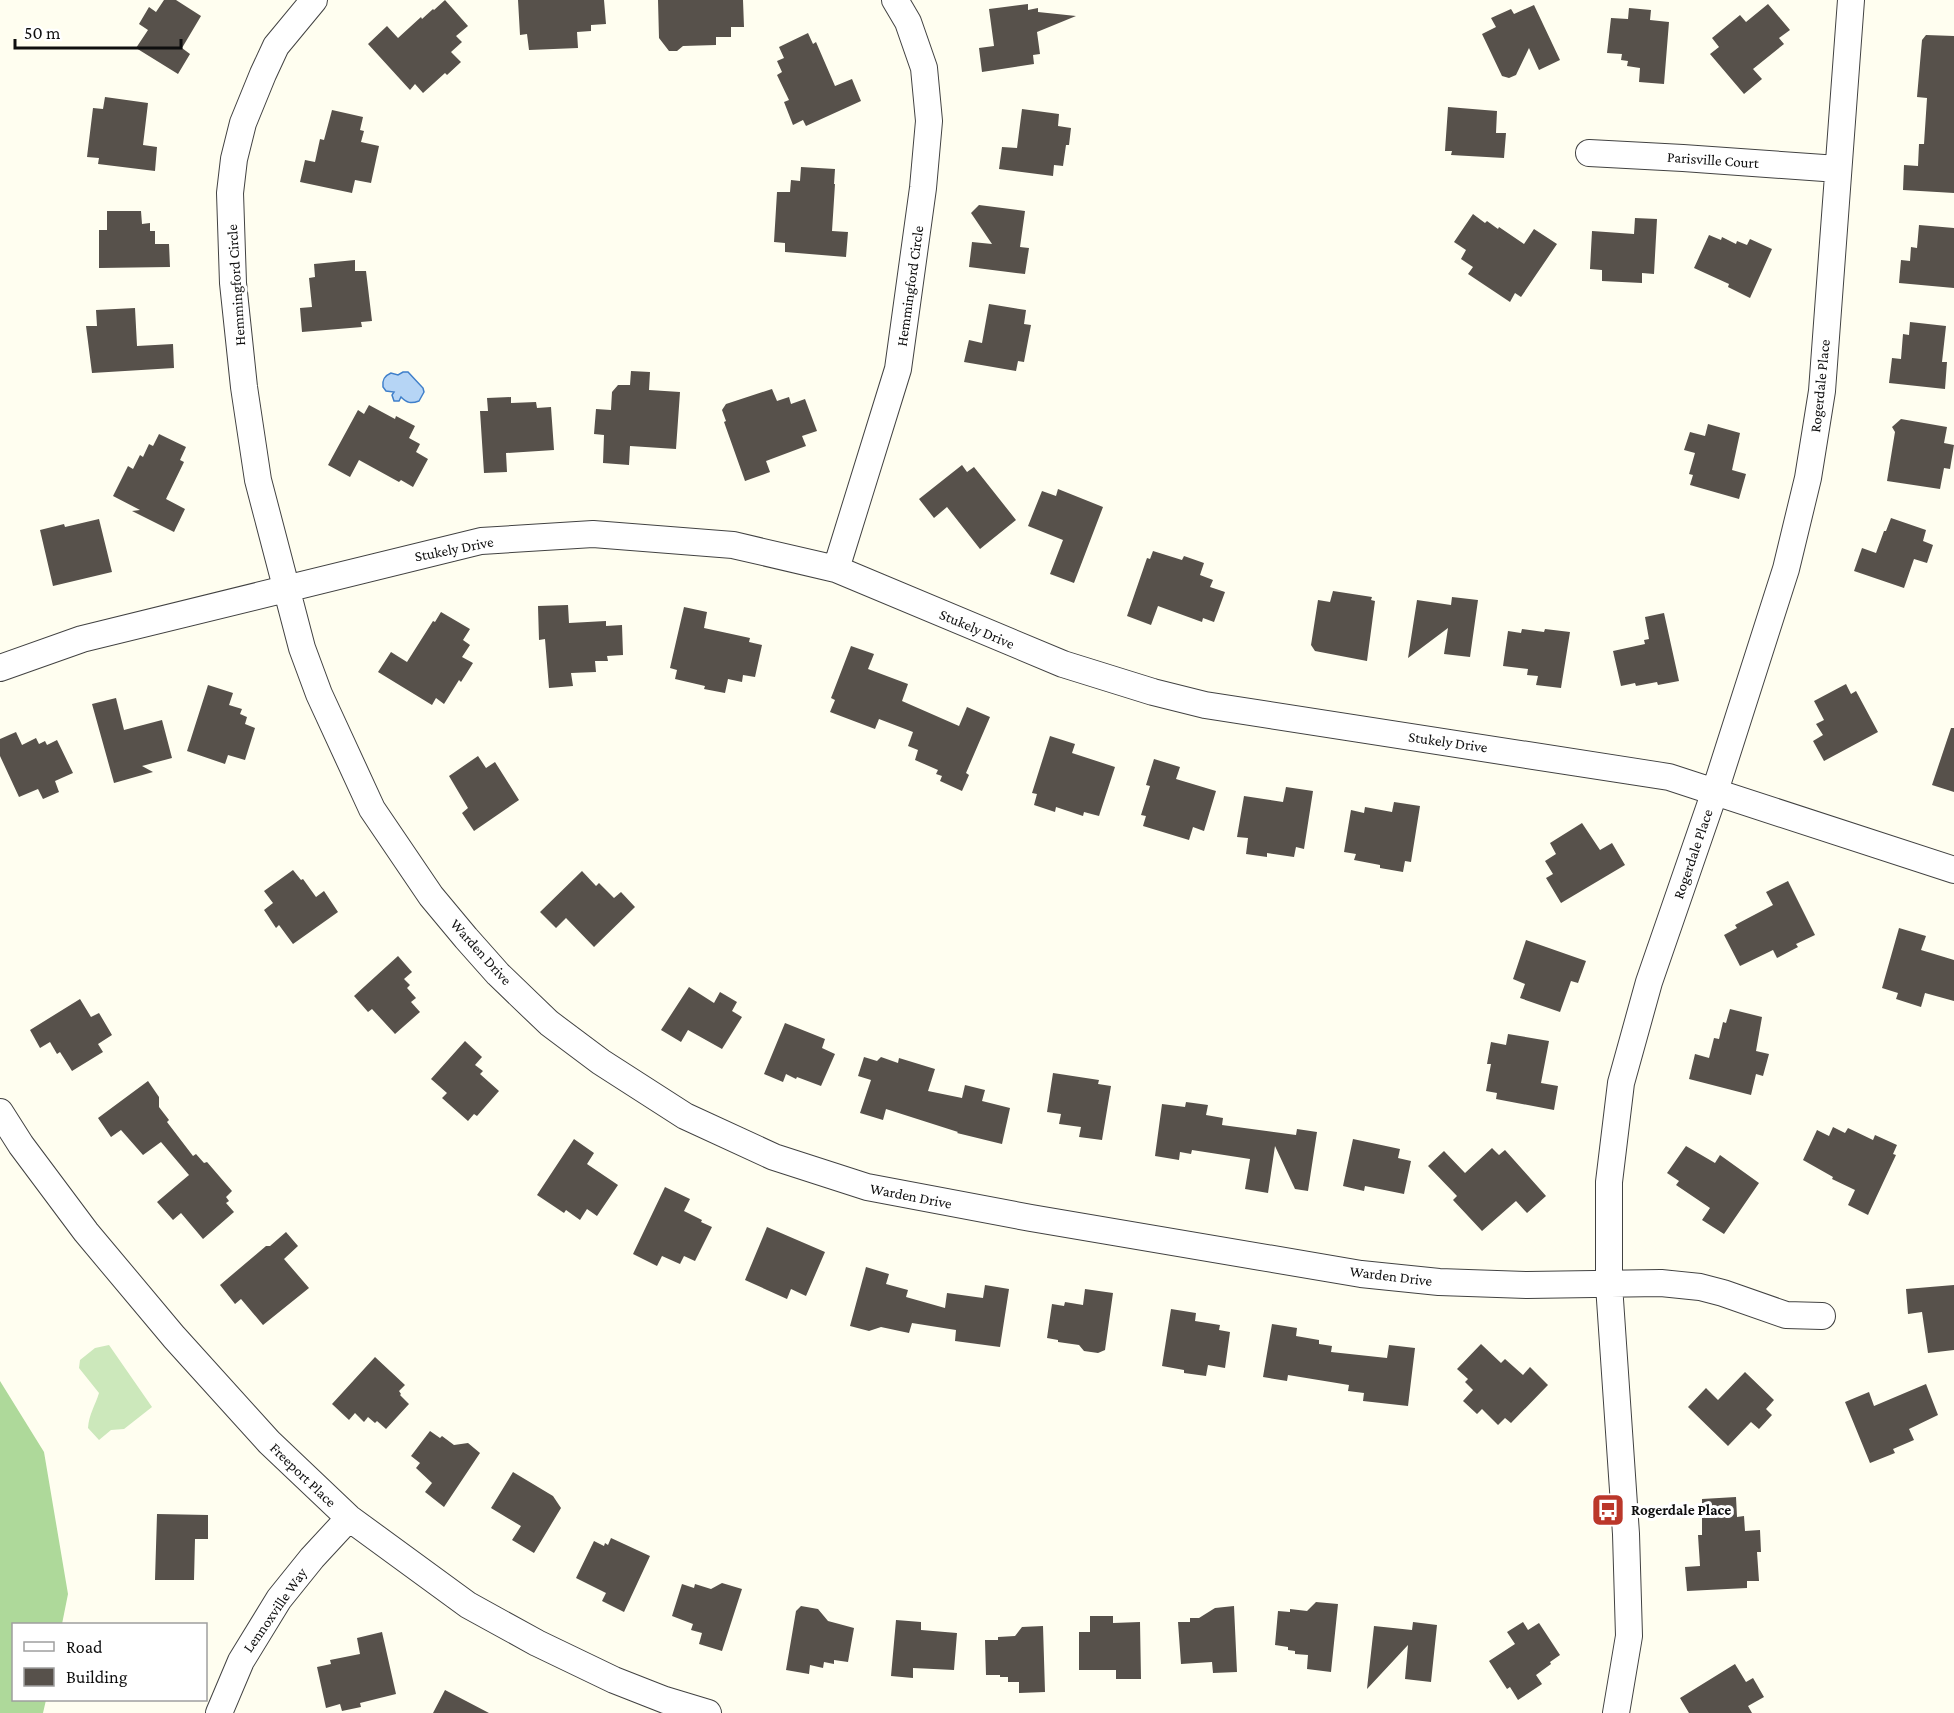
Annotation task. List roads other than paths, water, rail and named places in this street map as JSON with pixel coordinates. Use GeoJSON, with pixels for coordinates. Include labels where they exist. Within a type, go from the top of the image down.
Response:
{"type":"FeatureCollection","features":[{"type":"Feature","properties":{"kind":"street","name":"Hemmingford Circle"},"geometry":{"type":"LineString","coordinates":[[286,588],[258,480],[244,387],[233,282],[230,193],[234,159],[243,123],[263,74],[276,46],[314,0]]}},
{"type":"Feature","properties":{"kind":"street","name":"Hemmingford Circle"},"geometry":{"type":"LineString","coordinates":[[836,569],[897,369],[923,188],[929,121],[924,68],[908,22],[895,0]]}},
{"type":"Feature","properties":{"kind":"street","name":"Rogerdale Place"},"geometry":{"type":"LineString","coordinates":[[1616,1713],[1629,1636],[1626,1534],[1609,1285],[1609,1182],[1621,1083],[1649,982],[1715,791],[1786,569],[1808,478],[1822,391],[1851,0]]}},
{"type":"Feature","properties":{"kind":"street","name":"Parisville Court"},"geometry":{"type":"LineString","coordinates":[[1589,153],[1838,169]]}},
{"type":"Feature","properties":{"kind":"street","name":"Stukely Drive"},"geometry":{"type":"LineString","coordinates":[[0,668],[82,639],[481,541],[593,534],[733,545],[836,569],[1040,656],[1153,692],[1205,705],[1670,777],[1954,870]]}},
{"type":"Feature","properties":{"kind":"street","name":"Warden Drive"},"geometry":{"type":"LineString","coordinates":[[286,588],[305,657],[357,780],[372,809],[431,896],[498,974],[549,1023],[601,1062],[685,1116],[774,1156],[867,1187],[1031,1218],[1361,1274],[1439,1282],[1527,1285],[1661,1283],[1701,1287],[1786,1315],[1822,1316]]}},
{"type":"Feature","properties":{"kind":"street","name":"Freeport Place"},"geometry":{"type":"LineString","coordinates":[[0,1112],[21,1145],[86,1232],[174,1337],[269,1442],[349,1518],[468,1605],[614,1680],[665,1700],[708,1713]]}},
{"type":"Feature","properties":{"kind":"street","name":"Lennoxville Way"},"geometry":{"type":"LineString","coordinates":[[219,1713],[241,1660],[279,1599],[312,1558],[349,1518]]}},
{"type":"Feature","properties":{"kind":"water"},"geometry":{"type":"Polygon","coordinates":[[[408,372],[423,388],[424,392],[419,401],[409,402],[401,397],[399,401],[394,401],[392,395],[394,392],[386,391],[383,387],[383,380],[387,375],[391,373],[398,375],[408,372]]]}},
{"type":"Feature","properties":{"kind":"place","name":"Rogerdale Place"},"geometry":{"type":"Point","coordinates":[1608,1510]}}]}
